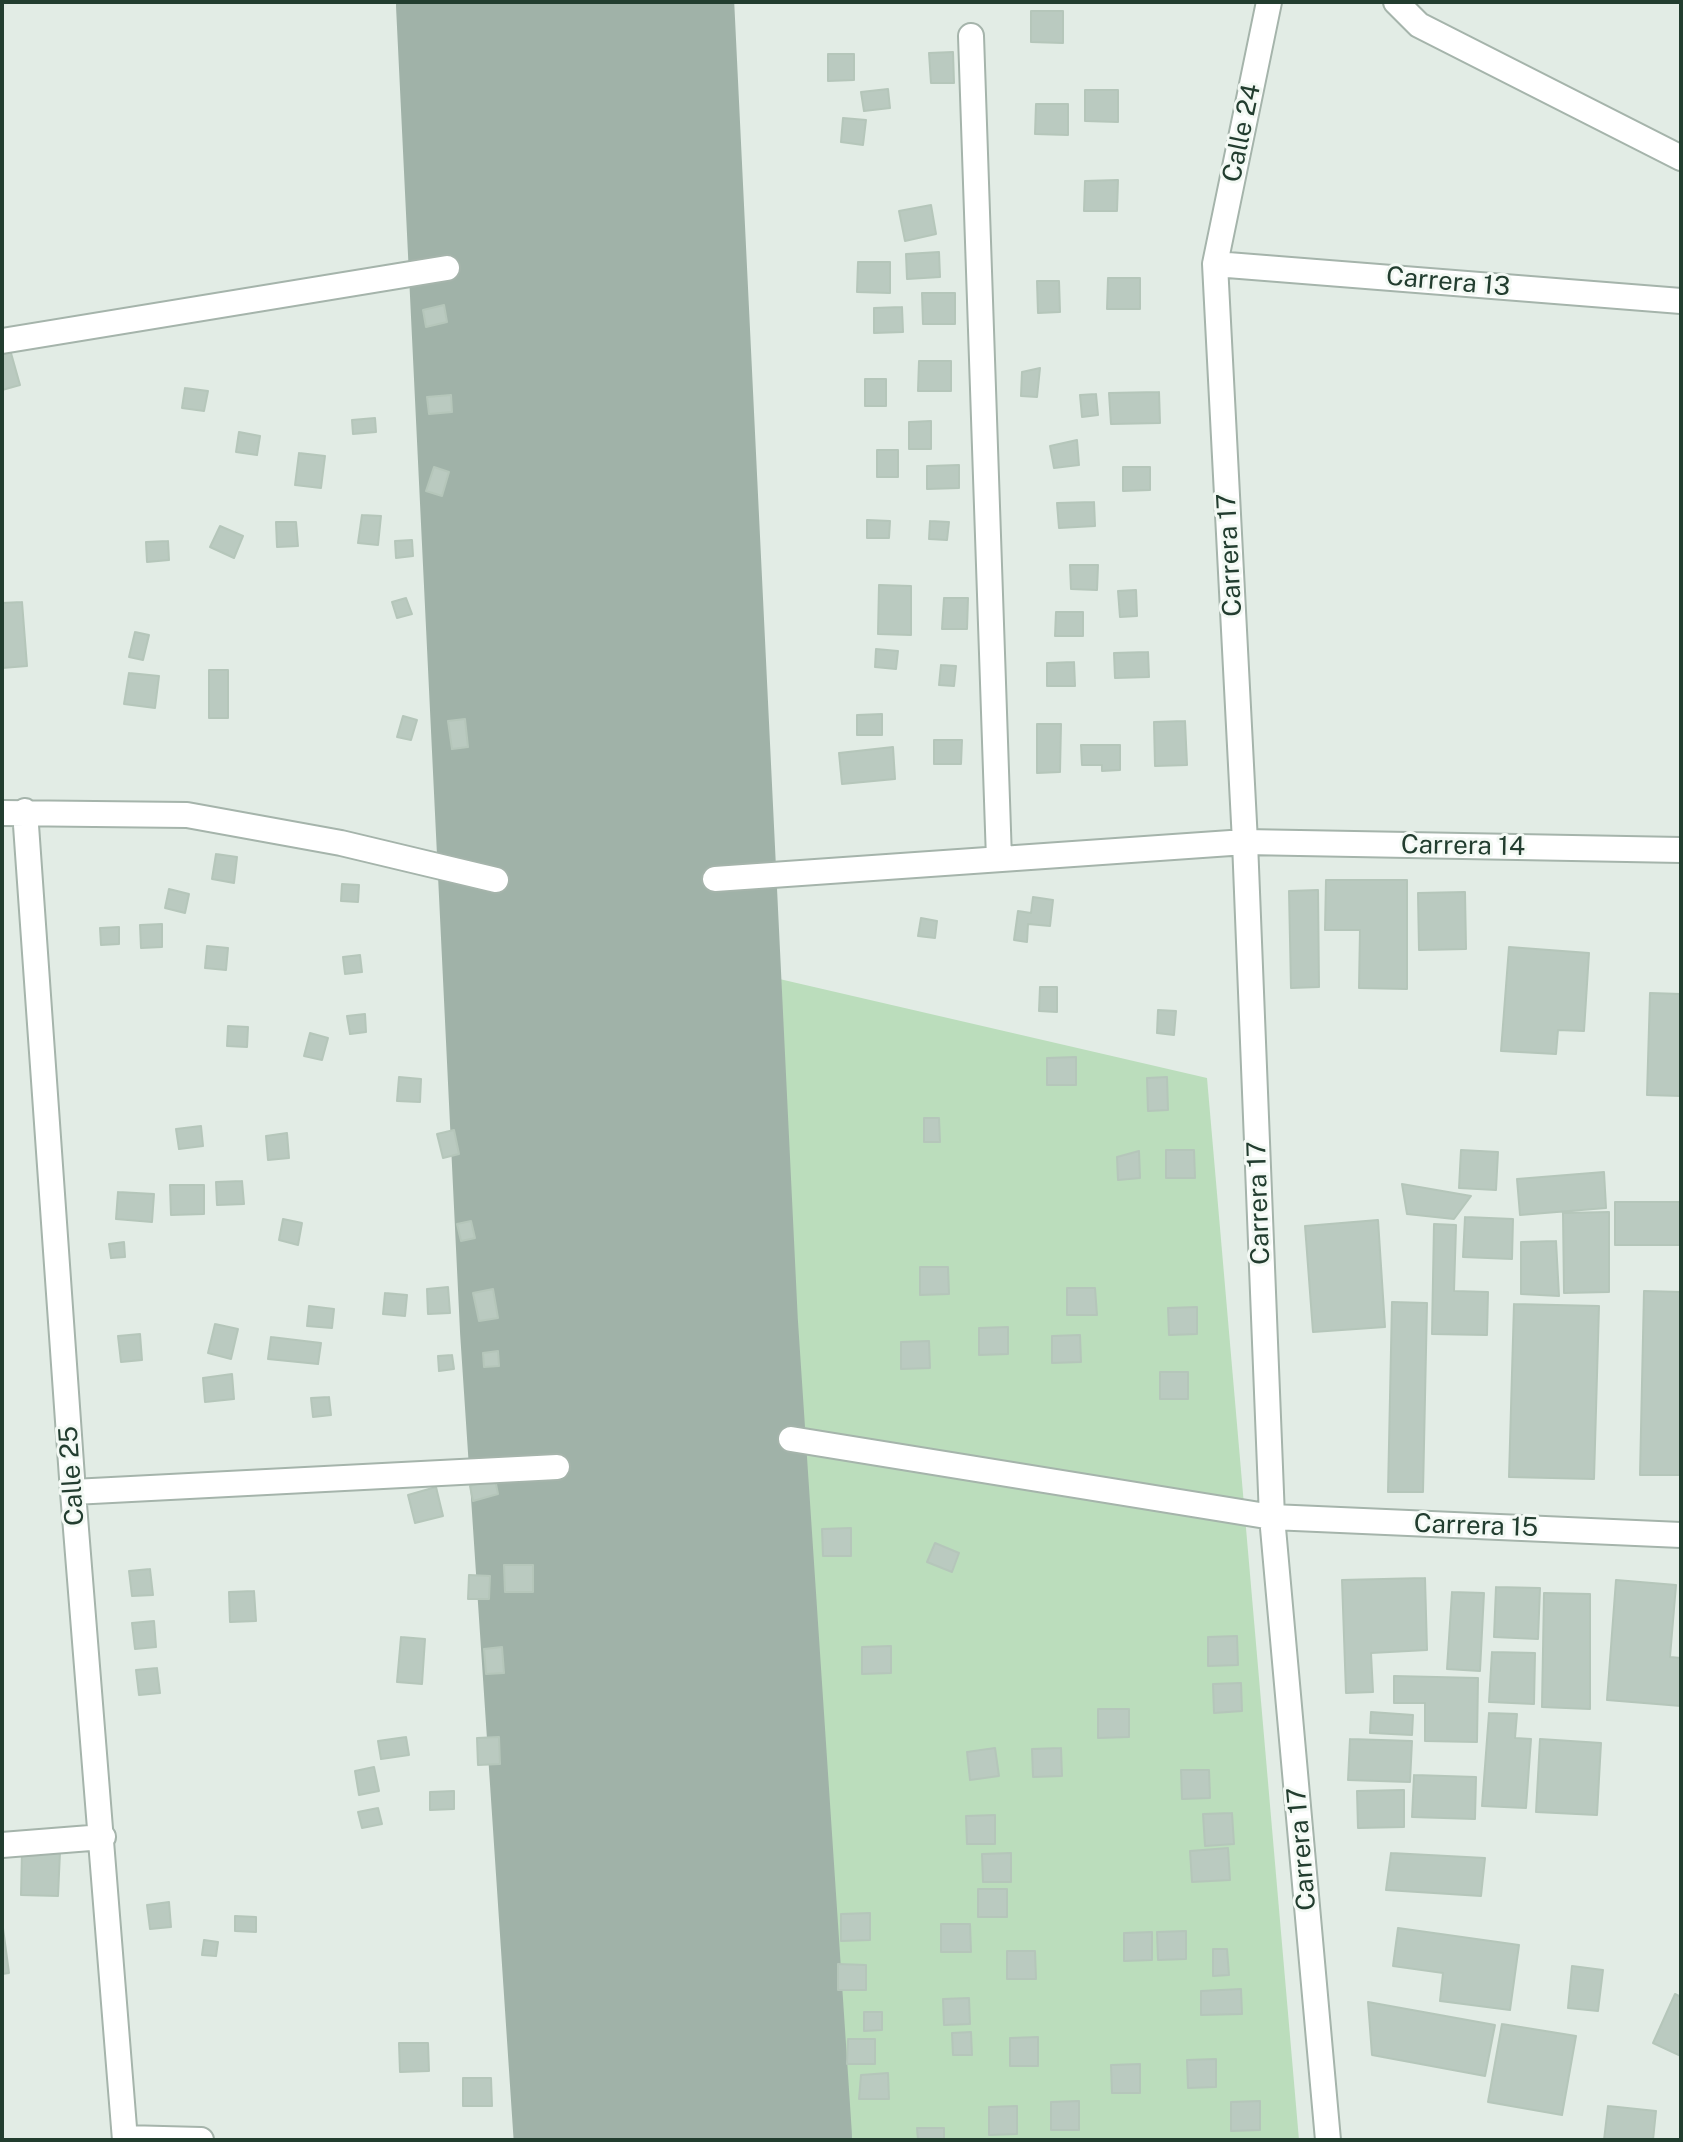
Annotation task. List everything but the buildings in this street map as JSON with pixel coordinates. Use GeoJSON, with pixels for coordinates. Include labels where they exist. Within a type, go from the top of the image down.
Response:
{"type":"FeatureCollection","features":[{"type":"Feature","properties":{"kind":"street","name":"Calle 24"},"geometry":{"type":"LineString","coordinates":[[1215,264],[1269,2]]}},
{"type":"Feature","properties":{"kind":"street"},"geometry":{"type":"LineString","coordinates":[[1396,2],[1419,25],[1681,158]]}},
{"type":"Feature","properties":{"kind":"street"},"geometry":{"type":"LineString","coordinates":[[971,36],[999,859]]}},
{"type":"Feature","properties":{"kind":"street","name":"Carrera 13"},"geometry":{"type":"LineString","coordinates":[[1215,264],[1681,301]]}},
{"type":"Feature","properties":{"kind":"street","name":"Carrera 17"},"geometry":{"type":"LineString","coordinates":[[1215,264],[1245,842],[1272,1517],[1328,2140]]}},
{"type":"Feature","properties":{"kind":"street"},"geometry":{"type":"LineString","coordinates":[[2,341],[447,268]]}},
{"type":"Feature","properties":{"kind":"street"},"geometry":{"type":"LineString","coordinates":[[13,812],[187,815],[341,843],[496,880]]}},
{"type":"Feature","properties":{"kind":"street","name":"Calle 25"},"geometry":{"type":"LineString","coordinates":[[13,812],[103,1837],[125,2139]]}},
{"type":"Feature","properties":{"kind":"street","name":"Carrera 14"},"geometry":{"type":"LineString","coordinates":[[715,879],[1245,842],[1681,850]]}},
{"type":"Feature","properties":{"kind":"street","name":"Carrera 15"},"geometry":{"type":"LineString","coordinates":[[791,1439],[1272,1517],[1681,1535]]}},
{"type":"Feature","properties":{"kind":"street"},"geometry":{"type":"LineString","coordinates":[[73,1492],[557,1467]]}},
{"type":"Feature","properties":{"kind":"street"},"geometry":{"type":"LineString","coordinates":[[2,1845],[103,1837]]}},
{"type":"Feature","properties":{"kind":"street"},"geometry":{"type":"LineString","coordinates":[[125,2139],[201,2140]]}},
{"type":"Feature","properties":{"kind":"green space"},"geometry":{"type":"Polygon","coordinates":[[[706,962],[1207,1078],[1299,2140],[821,2140],[706,962]]]}},
{"type":"Feature","properties":{"kind":"runway"},"geometry":{"type":"LineString","coordinates":[[565,2],[629,1327],[683,2140]]}}]}
